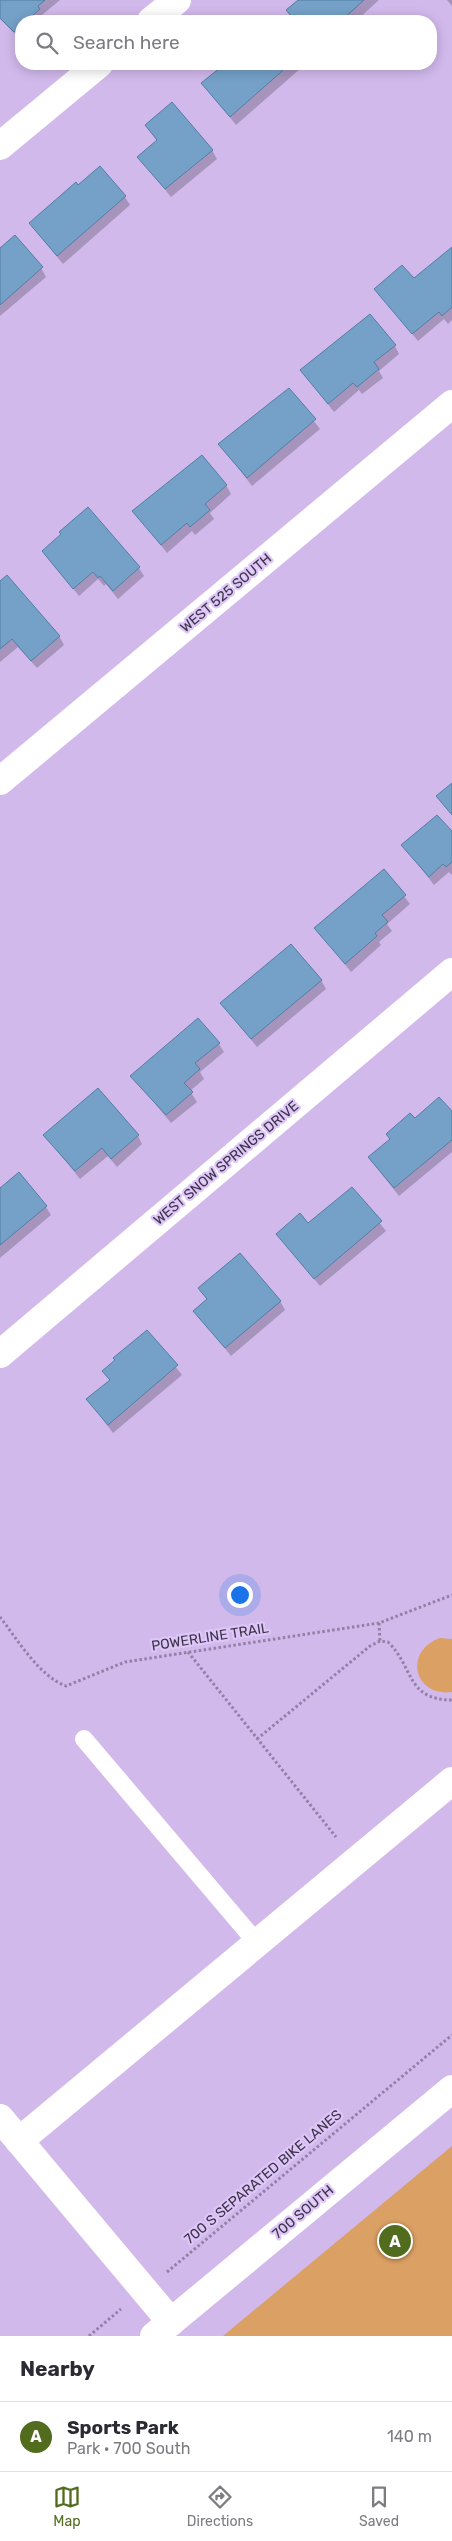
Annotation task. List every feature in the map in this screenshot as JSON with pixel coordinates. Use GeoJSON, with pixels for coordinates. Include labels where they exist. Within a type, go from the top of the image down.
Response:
{"type":"FeatureCollection","features":[{"type":"Feature","properties":{"kind":"street"},"geometry":{"type":"LineString","coordinates":[[158,15],[177,0]]}},
{"type":"Feature","properties":{"kind":"street"},"geometry":{"type":"LineString","coordinates":[[0,146],[92,70]]}},
{"type":"Feature","properties":{"kind":"street","name":"WEST 525 SOUTH"},"geometry":{"type":"LineString","coordinates":[[0,781],[452,404]]}},
{"type":"Feature","properties":{"kind":"street","name":"WEST SNOW SPRINGS DRIVE"},"geometry":{"type":"LineString","coordinates":[[0,1354],[452,972]]}},
{"type":"Feature","properties":{"kind":"street"},"geometry":{"type":"LineString","coordinates":[[20,2141],[452,1781]]}},
{"type":"Feature","properties":{"kind":"street","name":"700 SOUTH"},"geometry":{"type":"LineString","coordinates":[[163,2329],[452,2089]]}},
{"type":"Feature","properties":{"kind":"street"},"geometry":{"type":"LineString","coordinates":[[0,2118],[144,2290],[163,2329]]}},
{"type":"Feature","properties":{"kind":"lane"},"geometry":{"type":"LineString","coordinates":[[84,1739],[258,1943]]}},
{"type":"Feature","properties":{"kind":"path","name":"POWERLINE TRAIL"},"geometry":{"type":"LineString","coordinates":[[0,1617],[46,1674],[66,1686],[125,1662],[379,1623],[452,1595]]}},
{"type":"Feature","properties":{"kind":"path"},"geometry":{"type":"LineString","coordinates":[[379,1623],[380,1641]]}},
{"type":"Feature","properties":{"kind":"path"},"geometry":{"type":"LineString","coordinates":[[257,1739],[370,1646],[380,1641],[388,1642],[398,1651],[418,1690],[438,1700],[452,1700]]}},
{"type":"Feature","properties":{"kind":"path"},"geometry":{"type":"LineString","coordinates":[[188,1652],[336,1838]]}},
{"type":"Feature","properties":{"kind":"path","name":"700 S SEPARATED BIKE LANES"},"geometry":{"type":"LineString","coordinates":[[89,2336],[452,2035]]}},
{"type":"Feature","properties":{"kind":"shaded area"},"geometry":{"type":"Polygon","coordinates":[[[440,1638],[452,1639],[452,1692],[439,1692],[429,1687],[422,1681],[418,1672],[418,1662],[421,1653],[428,1644],[440,1638]]]}},
{"type":"Feature","properties":{"kind":"shaded area"},"geometry":{"type":"Polygon","coordinates":[[[452,2146],[452,2336],[223,2336],[452,2146]]]}},
{"type":"Feature","properties":{"kind":"building"},"geometry":{"type":"Polygon","coordinates":[[[0,0],[45,0],[38,6],[40,9],[33,15],[15,15],[14,32],[0,18],[0,0]]]}},
{"type":"Feature","properties":{"kind":"building"},"geometry":{"type":"Polygon","coordinates":[[[298,0],[364,0],[348,15],[290,15],[286,10],[298,0]]]}},
{"type":"Feature","properties":{"kind":"building"},"geometry":{"type":"Polygon","coordinates":[[[217,70],[283,70],[230,117],[201,83],[217,70]]]}},
{"type":"Feature","properties":{"kind":"building"},"geometry":{"type":"Polygon","coordinates":[[[172,102],[213,150],[165,189],[137,157],[157,140],[145,125],[172,102]]]}},
{"type":"Feature","properties":{"kind":"building"},"geometry":{"type":"Polygon","coordinates":[[[100,166],[126,196],[57,256],[29,223],[76,182],[78,185],[100,166]]]}},
{"type":"Feature","properties":{"kind":"building"},"geometry":{"type":"Polygon","coordinates":[[[15,235],[43,267],[0,305],[0,248],[15,235]]]}},
{"type":"Feature","properties":{"kind":"building"},"geometry":{"type":"Polygon","coordinates":[[[452,247],[452,307],[442,316],[439,312],[412,334],[374,289],[402,265],[414,278],[452,247]]]}},
{"type":"Feature","properties":{"kind":"building"},"geometry":{"type":"Polygon","coordinates":[[[370,314],[396,345],[374,362],[379,369],[357,387],[353,383],[328,404],[300,370],[370,314]]]}},
{"type":"Feature","properties":{"kind":"building"},"geometry":{"type":"Polygon","coordinates":[[[289,388],[316,419],[247,478],[218,444],[289,388]]]}},
{"type":"Feature","properties":{"kind":"building"},"geometry":{"type":"Polygon","coordinates":[[[202,455],[227,485],[205,504],[210,510],[190,527],[187,523],[161,545],[132,511],[202,455]]]}},
{"type":"Feature","properties":{"kind":"building"},"geometry":{"type":"Polygon","coordinates":[[[88,507],[140,567],[113,591],[100,576],[98,578],[93,572],[73,589],[42,551],[61,534],[59,532],[88,507]]]}},
{"type":"Feature","properties":{"kind":"building"},"geometry":{"type":"Polygon","coordinates":[[[7,575],[60,636],[31,661],[12,639],[0,649],[0,581],[7,575]]]}},
{"type":"Feature","properties":{"kind":"building"},"geometry":{"type":"Polygon","coordinates":[[[452,783],[452,815],[436,796],[452,783]]]}},
{"type":"Feature","properties":{"kind":"building"},"geometry":{"type":"Polygon","coordinates":[[[437,815],[452,831],[452,862],[446,867],[443,864],[429,877],[401,845],[437,815]]]}},
{"type":"Feature","properties":{"kind":"building"},"geometry":{"type":"Polygon","coordinates":[[[384,869],[406,895],[382,915],[388,922],[375,933],[377,936],[345,964],[314,928],[384,869]]]}},
{"type":"Feature","properties":{"kind":"building"},"geometry":{"type":"Polygon","coordinates":[[[291,944],[322,980],[251,1039],[220,1003],[291,944]]]}},
{"type":"Feature","properties":{"kind":"building"},"geometry":{"type":"Polygon","coordinates":[[[198,1018],[220,1043],[195,1063],[200,1069],[184,1083],[193,1092],[166,1115],[130,1076],[198,1018]]]}},
{"type":"Feature","properties":{"kind":"building"},"geometry":{"type":"Polygon","coordinates":[[[98,1088],[139,1135],[111,1159],[102,1148],[75,1171],[43,1135],[98,1088]]]}},
{"type":"Feature","properties":{"kind":"building"},"geometry":{"type":"Polygon","coordinates":[[[439,1097],[452,1111],[452,1140],[394,1188],[368,1157],[390,1139],[386,1134],[410,1113],[415,1118],[439,1097]]]}},
{"type":"Feature","properties":{"kind":"building"},"geometry":{"type":"Polygon","coordinates":[[[19,1172],[47,1206],[0,1245],[0,1188],[19,1172]]]}},
{"type":"Feature","properties":{"kind":"building"},"geometry":{"type":"Polygon","coordinates":[[[352,1187],[382,1221],[314,1279],[276,1234],[300,1213],[308,1223],[352,1187]]]}},
{"type":"Feature","properties":{"kind":"building"},"geometry":{"type":"Polygon","coordinates":[[[240,1253],[281,1301],[225,1348],[193,1311],[207,1299],[198,1288],[240,1253]]]}},
{"type":"Feature","properties":{"kind":"building"},"geometry":{"type":"Polygon","coordinates":[[[147,1330],[178,1365],[108,1425],[86,1399],[110,1380],[102,1371],[115,1360],[113,1358],[147,1330]]]}},
{"type":"Feature","properties":{"kind":"place","name":"Sports Park"},"geometry":{"type":"Point","coordinates":[395,2241]}}]}
